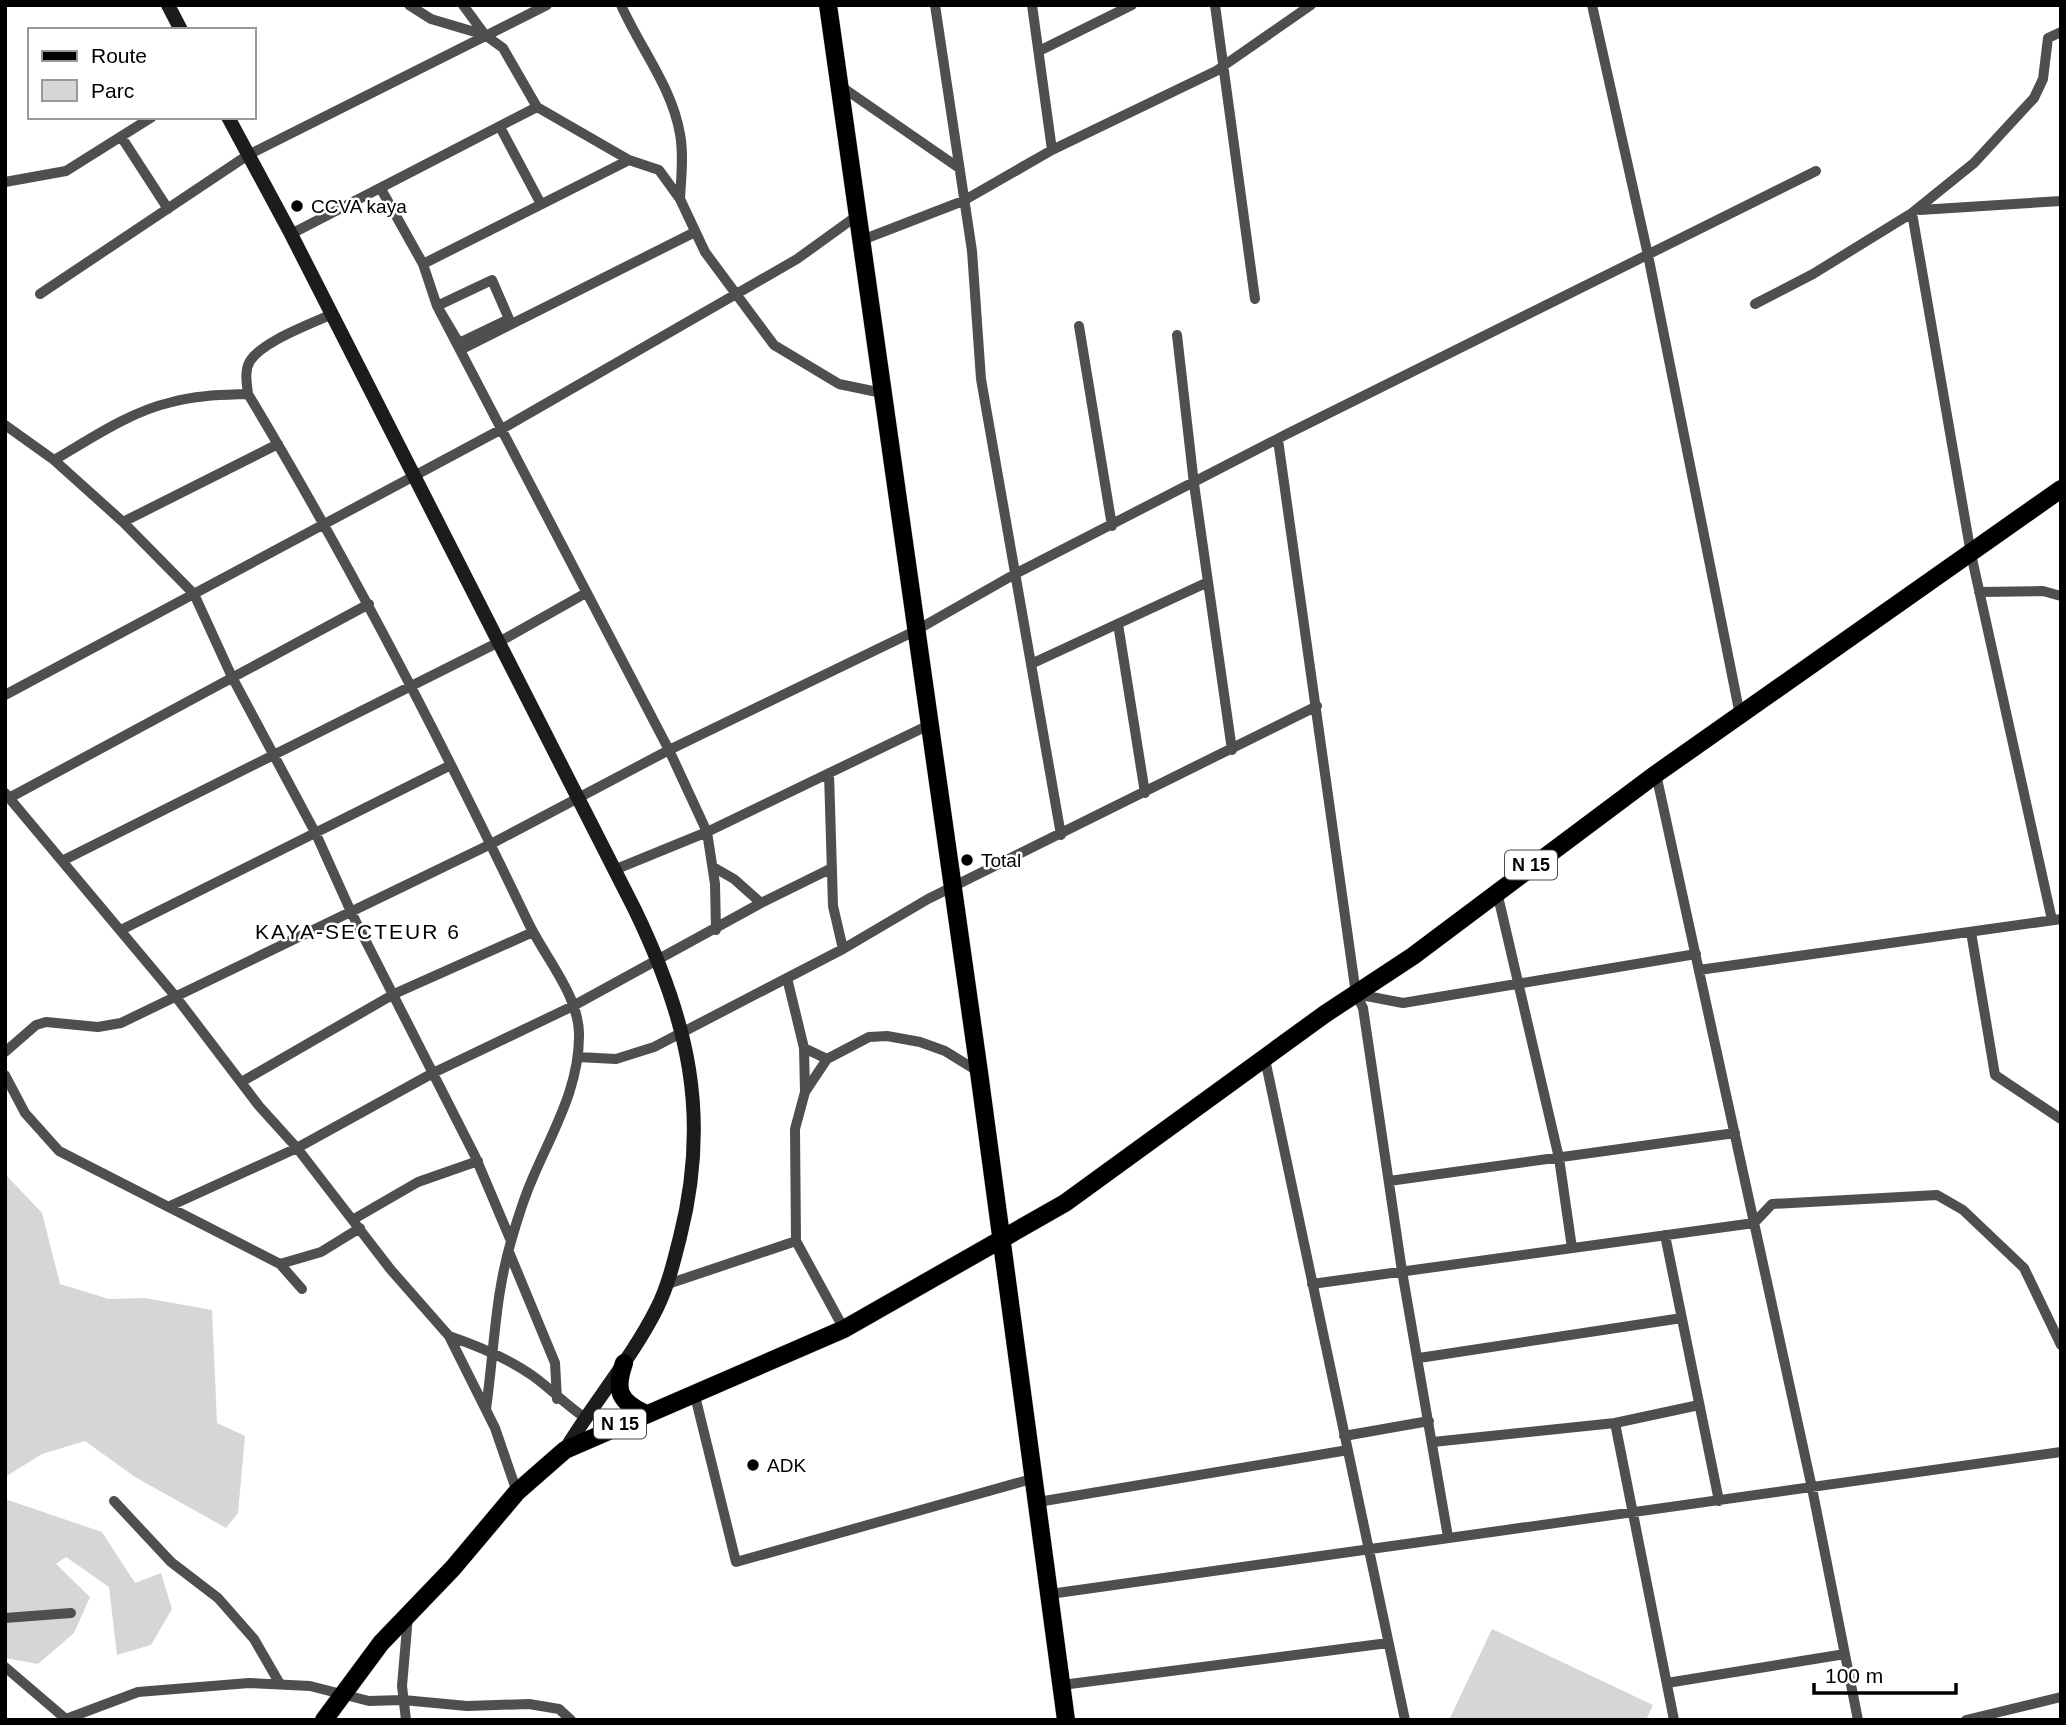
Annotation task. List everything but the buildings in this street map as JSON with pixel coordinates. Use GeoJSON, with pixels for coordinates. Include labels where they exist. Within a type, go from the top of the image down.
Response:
{"type":"FeatureCollection","features":[{"type":"Feature","properties":{"kind":"main road"},"geometry":{"type":"LineString","coordinates":[[168,5],[180,28]]}},
{"type":"Feature","properties":{"kind":"main road"},"geometry":{"type":"LineString","coordinates":[[828,5],[979,1072],[1066,1720]]}},
{"type":"Feature","properties":{"kind":"main road"},"geometry":{"type":"LineString","coordinates":[[229,119],[332,314],[659,960],[683,1032],[695,1120],[688,1199],[668,1284],[647,1327],[584,1417],[565,1450]]}},
{"type":"Feature","properties":{"kind":"main road","name":"N 15"},"geometry":{"type":"LineString","coordinates":[[324,1720],[381,1643],[517,1492],[565,1450],[644,1413],[844,1329],[1065,1203],[1413,956],[1656,774],[2061,489]]}},
{"type":"Feature","properties":{"kind":"main road"},"geometry":{"type":"LineString","coordinates":[[624,1363],[618,1379],[622,1401],[644,1413]]}},
{"type":"Feature","properties":{"kind":"street"},"geometry":{"type":"LineString","coordinates":[[408,5],[431,19],[485,35]]}},
{"type":"Feature","properties":{"kind":"street"},"geometry":{"type":"LineString","coordinates":[[463,5],[485,35],[503,48],[537,107],[629,160],[659,170],[680,199],[693,233],[735,296],[774,345],[839,384],[882,393]]}},
{"type":"Feature","properties":{"kind":"street"},"geometry":{"type":"LineString","coordinates":[[40,294],[248,155],[547,5]]}},
{"type":"Feature","properties":{"kind":"street"},"geometry":{"type":"LineString","coordinates":[[621,5],[640,46],[663,82],[675,113],[681,135],[680,199]]}},
{"type":"Feature","properties":{"kind":"street"},"geometry":{"type":"LineString","coordinates":[[935,5],[972,251],[981,379],[1061,835]]}},
{"type":"Feature","properties":{"kind":"street"},"geometry":{"type":"LineString","coordinates":[[1032,5],[1052,150]]}},
{"type":"Feature","properties":{"kind":"street"},"geometry":{"type":"LineString","coordinates":[[1039,51],[1132,5]]}},
{"type":"Feature","properties":{"kind":"street"},"geometry":{"type":"LineString","coordinates":[[1215,5],[1255,299]]}},
{"type":"Feature","properties":{"kind":"street"},"geometry":{"type":"LineString","coordinates":[[862,240],[963,201],[1052,150],[1223,66],[1311,5]]}},
{"type":"Feature","properties":{"kind":"street"},"geometry":{"type":"LineString","coordinates":[[1592,5],[1648,255],[1740,715]]}},
{"type":"Feature","properties":{"kind":"street"},"geometry":{"type":"LineString","coordinates":[[1755,304],[1812,274],[1915,212],[1973,163],[2034,98],[2043,79],[2048,38],[2061,32]]}},
{"type":"Feature","properties":{"kind":"street"},"geometry":{"type":"LineString","coordinates":[[839,85],[959,169]]}},
{"type":"Feature","properties":{"kind":"street"},"geometry":{"type":"LineString","coordinates":[[291,234],[537,107]]}},
{"type":"Feature","properties":{"kind":"street"},"geometry":{"type":"LineString","coordinates":[[5,182],[66,171],[149,119]]}},
{"type":"Feature","properties":{"kind":"street"},"geometry":{"type":"LineString","coordinates":[[500,127],[541,204]]}},
{"type":"Feature","properties":{"kind":"street"},"geometry":{"type":"LineString","coordinates":[[122,138],[168,209]]}},
{"type":"Feature","properties":{"kind":"street"},"geometry":{"type":"LineString","coordinates":[[423,264],[629,160]]}},
{"type":"Feature","properties":{"kind":"street"},"geometry":{"type":"LineString","coordinates":[[5,1052],[36,1025],[46,1022],[97,1027],[121,1023],[352,914],[491,845],[669,750],[915,631],[1015,575],[1278,440],[1815,171]]}},
{"type":"Feature","properties":{"kind":"street"},"geometry":{"type":"LineString","coordinates":[[381,189],[423,264],[437,306],[669,750],[707,832],[713,867],[716,930]]}},
{"type":"Feature","properties":{"kind":"street"},"geometry":{"type":"LineString","coordinates":[[1915,212],[2061,201]]}},
{"type":"Feature","properties":{"kind":"street"},"geometry":{"type":"LineString","coordinates":[[1699,970],[2057,920],[1971,554],[1915,212]]}},
{"type":"Feature","properties":{"kind":"street"},"geometry":{"type":"LineString","coordinates":[[5,695],[500,430],[797,259],[858,215]]}},
{"type":"Feature","properties":{"kind":"street"},"geometry":{"type":"LineString","coordinates":[[460,350],[693,233]]}},
{"type":"Feature","properties":{"kind":"street"},"geometry":{"type":"LineString","coordinates":[[492,280],[509,319],[459,343],[437,306],[492,280]]}},
{"type":"Feature","properties":{"kind":"street"},"geometry":{"type":"LineString","coordinates":[[332,314],[262,348],[249,362],[246,375],[248,394],[325,523],[412,686],[533,932],[573,1006],[579,1031],[578,1057],[563,1112],[532,1178],[510,1247],[501,1285],[486,1409]]}},
{"type":"Feature","properties":{"kind":"street"},"geometry":{"type":"LineString","coordinates":[[1079,326],[1112,526]]}},
{"type":"Feature","properties":{"kind":"street"},"geometry":{"type":"LineString","coordinates":[[1177,335],[1194,484],[1232,750]]}},
{"type":"Feature","properties":{"kind":"street"},"geometry":{"type":"LineString","coordinates":[[54,460],[126,419],[153,407],[201,396],[248,394]]}},
{"type":"Feature","properties":{"kind":"street"},"geometry":{"type":"LineString","coordinates":[[5,425],[54,460],[123,522],[194,594],[232,677],[316,834],[352,914],[478,1161],[555,1363],[557,1399]]}},
{"type":"Feature","properties":{"kind":"street"},"geometry":{"type":"LineString","coordinates":[[1278,440],[1356,994],[1363,1008],[1402,1271],[1448,1537]]}},
{"type":"Feature","properties":{"kind":"street"},"geometry":{"type":"LineString","coordinates":[[123,522],[278,444]]}},
{"type":"Feature","properties":{"kind":"street"},"geometry":{"type":"LineString","coordinates":[[1031,664],[1208,582]]}},
{"type":"Feature","properties":{"kind":"street"},"geometry":{"type":"LineString","coordinates":[[1979,592],[2043,590],[2061,596]]}},
{"type":"Feature","properties":{"kind":"street"},"geometry":{"type":"LineString","coordinates":[[64,860],[499,642],[586,593]]}},
{"type":"Feature","properties":{"kind":"street"},"geometry":{"type":"LineString","coordinates":[[369,604],[7,796],[64,860],[243,1081],[273,1123],[297,1148],[400,1280],[449,1336],[486,1409],[517,1492]]}},
{"type":"Feature","properties":{"kind":"street"},"geometry":{"type":"LineString","coordinates":[[1118,624],[1145,793]]}},
{"type":"Feature","properties":{"kind":"street"},"geometry":{"type":"LineString","coordinates":[[578,1057],[630,1056],[683,1032],[844,949],[893,918],[1317,706]]}},
{"type":"Feature","properties":{"kind":"street"},"geometry":{"type":"LineString","coordinates":[[614,870],[707,832],[929,725]]}},
{"type":"Feature","properties":{"kind":"street"},"geometry":{"type":"LineString","coordinates":[[121,930],[451,765]]}},
{"type":"Feature","properties":{"kind":"street"},"geometry":{"type":"LineString","coordinates":[[829,773],[833,906],[844,949]]}},
{"type":"Feature","properties":{"kind":"street"},"geometry":{"type":"LineString","coordinates":[[1656,774],[1812,1488],[1857,1720]]}},
{"type":"Feature","properties":{"kind":"street"},"geometry":{"type":"LineString","coordinates":[[713,867],[734,878],[761,903]]}},
{"type":"Feature","properties":{"kind":"street"},"geometry":{"type":"LineString","coordinates":[[170,1206],[297,1148],[433,1073],[573,1006],[761,903],[832,868]]}},
{"type":"Feature","properties":{"kind":"street"},"geometry":{"type":"LineString","coordinates":[[1497,892],[1559,1158],[1572,1248]]}},
{"type":"Feature","properties":{"kind":"street"},"geometry":{"type":"LineString","coordinates":[[243,1081],[394,994],[533,932]]}},
{"type":"Feature","properties":{"kind":"street"},"geometry":{"type":"LineString","coordinates":[[1972,932],[1995,1075],[2061,1119]]}},
{"type":"Feature","properties":{"kind":"street"},"geometry":{"type":"LineString","coordinates":[[1356,994],[1403,1003],[1696,954]]}},
{"type":"Feature","properties":{"kind":"street"},"geometry":{"type":"LineString","coordinates":[[786,978],[804,1048],[805,1092],[795,1129],[796,1241],[844,1329]]}},
{"type":"Feature","properties":{"kind":"street"},"geometry":{"type":"LineString","coordinates":[[805,1092],[827,1059],[856,1042],[887,1035],[945,1051],[979,1072]]}},
{"type":"Feature","properties":{"kind":"street"},"geometry":{"type":"LineString","coordinates":[[804,1048],[827,1059]]}},
{"type":"Feature","properties":{"kind":"street"},"geometry":{"type":"LineString","coordinates":[[1265,1059],[1405,1720]]}},
{"type":"Feature","properties":{"kind":"street"},"geometry":{"type":"LineString","coordinates":[[5,1075],[25,1113],[51,1144],[84,1165],[281,1264],[302,1289]]}},
{"type":"Feature","properties":{"kind":"street"},"geometry":{"type":"LineString","coordinates":[[1389,1181],[1735,1133]]}},
{"type":"Feature","properties":{"kind":"street"},"geometry":{"type":"LineString","coordinates":[[281,1264],[321,1252],[418,1182],[478,1161]]}},
{"type":"Feature","properties":{"kind":"street"},"geometry":{"type":"LineString","coordinates":[[1312,1284],[1754,1223],[1772,1203],[1937,1195],[1963,1210],[2024,1268],[2061,1345]]}},
{"type":"Feature","properties":{"kind":"street"},"geometry":{"type":"LineString","coordinates":[[1665,1235],[1719,1501]]}},
{"type":"Feature","properties":{"kind":"street"},"geometry":{"type":"LineString","coordinates":[[668,1284],[796,1241]]}},
{"type":"Feature","properties":{"kind":"street"},"geometry":{"type":"LineString","coordinates":[[1419,1358],[1682,1318]]}},
{"type":"Feature","properties":{"kind":"street"},"geometry":{"type":"LineString","coordinates":[[449,1336],[494,1354],[534,1376],[557,1399],[584,1417]]}},
{"type":"Feature","properties":{"kind":"street"},"geometry":{"type":"LineString","coordinates":[[694,1392],[736,1562],[1035,1478]]}},
{"type":"Feature","properties":{"kind":"street"},"geometry":{"type":"LineString","coordinates":[[1433,1442],[1615,1423],[1699,1405]]}},
{"type":"Feature","properties":{"kind":"street"},"geometry":{"type":"LineString","coordinates":[[1345,1436],[1429,1422]]}},
{"type":"Feature","properties":{"kind":"street"},"geometry":{"type":"LineString","coordinates":[[1615,1423],[1674,1720]]}},
{"type":"Feature","properties":{"kind":"street"},"geometry":{"type":"LineString","coordinates":[[1038,1502],[1348,1450]]}},
{"type":"Feature","properties":{"kind":"street"},"geometry":{"type":"LineString","coordinates":[[1050,1594],[2061,1452]]}},
{"type":"Feature","properties":{"kind":"street"},"geometry":{"type":"LineString","coordinates":[[114,1501],[172,1562],[218,1598],[254,1639],[280,1684]]}},
{"type":"Feature","properties":{"kind":"street"},"geometry":{"type":"LineString","coordinates":[[5,1618],[71,1613]]}},
{"type":"Feature","properties":{"kind":"street"},"geometry":{"type":"LineString","coordinates":[[406,1720],[403,1700],[408,1616]]}},
{"type":"Feature","properties":{"kind":"street"},"geometry":{"type":"LineString","coordinates":[[1062,1685],[1388,1643]]}},
{"type":"Feature","properties":{"kind":"street"},"geometry":{"type":"LineString","coordinates":[[1667,1684],[1845,1654]]}},
{"type":"Feature","properties":{"kind":"street"},"geometry":{"type":"LineString","coordinates":[[5,1667],[66,1719],[105,1701],[138,1692],[216,1683],[310,1686],[369,1701],[403,1700],[467,1706],[529,1703],[559,1709],[571,1720]]}},
{"type":"Feature","properties":{"kind":"street"},"geometry":{"type":"LineString","coordinates":[[1966,1720],[2061,1697]]}},
{"type":"Feature","properties":{"kind":"green space"},"geometry":{"type":"Polygon","coordinates":[[[5,1174],[42,1213],[60,1284],[109,1299],[145,1298],[212,1310],[217,1423],[245,1436],[238,1513],[226,1528],[135,1477],[85,1441],[42,1454],[5,1477],[5,1174]]]}},
{"type":"Feature","properties":{"kind":"green space"},"geometry":{"type":"Polygon","coordinates":[[[5,1499],[102,1532],[135,1583],[161,1573],[172,1609],[151,1645],[117,1655],[109,1587],[66,1557],[56,1564],[90,1597],[74,1633],[38,1664],[5,1658],[5,1499]]]}},
{"type":"Feature","properties":{"kind":"green space"},"geometry":{"type":"Polygon","coordinates":[[[1492,1629],[1653,1705],[1646,1720],[1449,1720],[1492,1629]]]}},
{"type":"Feature","properties":{"kind":"place","name":"CCVA kaya"},"geometry":{"type":"Point","coordinates":[297,206]}},
{"type":"Feature","properties":{"kind":"place","name":"Total"},"geometry":{"type":"Point","coordinates":[967,860]}},
{"type":"Feature","properties":{"kind":"place","name":"ADK"},"geometry":{"type":"Point","coordinates":[753,1465]}},
{"type":"Feature","properties":{"kind":"district","name":"KAYA-SECTEUR 6"},"geometry":{"type":"Point","coordinates":[358,931]}}]}
